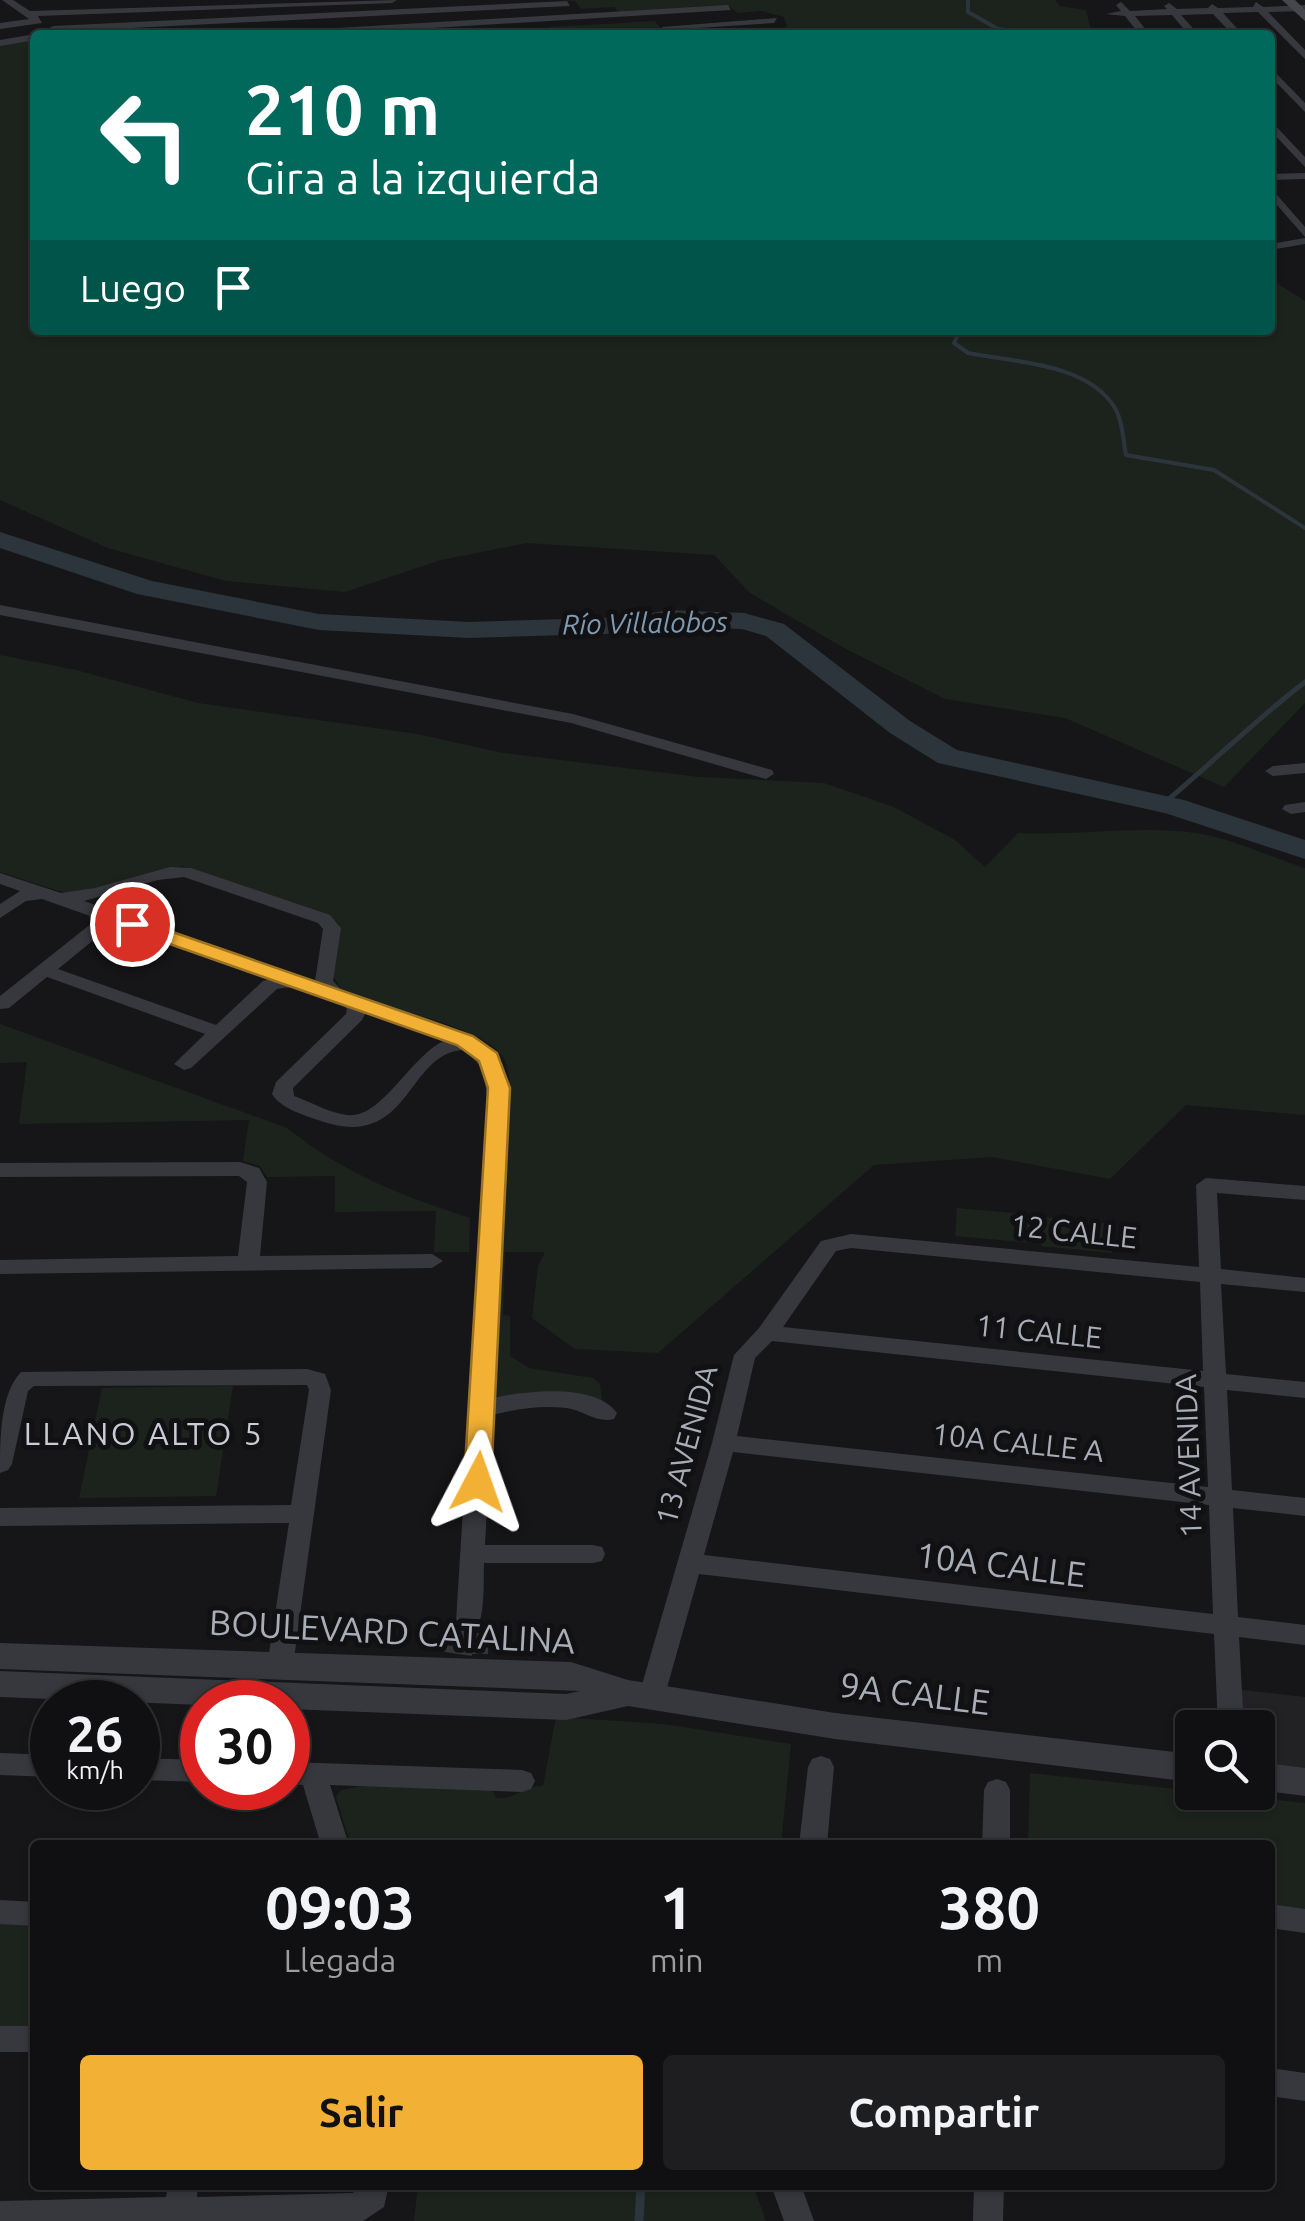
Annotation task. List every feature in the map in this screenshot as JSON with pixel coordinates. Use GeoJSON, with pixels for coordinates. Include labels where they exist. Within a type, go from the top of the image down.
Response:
{"type":"FeatureCollection","features":[{"type":"Feature","properties":{"kind":"street"},"geometry":{"type":"LineString","coordinates":[[8,0],[78,30]]}},
{"type":"Feature","properties":{"kind":"street"},"geometry":{"type":"LineString","coordinates":[[26,0],[47,30]]}},
{"type":"Feature","properties":{"kind":"street"},"geometry":{"type":"LineString","coordinates":[[0,26],[37,15],[392,0]]}},
{"type":"Feature","properties":{"kind":"street"},"geometry":{"type":"LineString","coordinates":[[1117,0],[1141,30]]}},
{"type":"Feature","properties":{"kind":"street"},"geometry":{"type":"LineString","coordinates":[[1164,0],[1190,30]]}},
{"type":"Feature","properties":{"kind":"street"},"geometry":{"type":"LineString","coordinates":[[1206,0],[1233,30]]}},
{"type":"Feature","properties":{"kind":"street"},"geometry":{"type":"LineString","coordinates":[[1251,0],[1305,57]]}},
{"type":"Feature","properties":{"kind":"street"},"geometry":{"type":"LineString","coordinates":[[371,1],[374,30]]}},
{"type":"Feature","properties":{"kind":"street"},"geometry":{"type":"LineString","coordinates":[[58,30],[567,4]]}},
{"type":"Feature","properties":{"kind":"street"},"geometry":{"type":"LineString","coordinates":[[414,30],[728,8]]}},
{"type":"Feature","properties":{"kind":"street"},"geometry":{"type":"LineString","coordinates":[[1111,14],[1298,8]]}},
{"type":"Feature","properties":{"kind":"street"},"geometry":{"type":"LineString","coordinates":[[654,12],[668,30]]}},
{"type":"Feature","properties":{"kind":"street"},"geometry":{"type":"LineString","coordinates":[[679,30],[774,20]]}},
{"type":"Feature","properties":{"kind":"street"},"geometry":{"type":"LineString","coordinates":[[0,43],[30,37]]}},
{"type":"Feature","properties":{"kind":"street"},"geometry":{"type":"LineString","coordinates":[[1288,58],[1305,57]]}},
{"type":"Feature","properties":{"kind":"street"},"geometry":{"type":"LineString","coordinates":[[1275,76],[1305,111]]}},
{"type":"Feature","properties":{"kind":"street"},"geometry":{"type":"LineString","coordinates":[[1275,114],[1305,111]]}},
{"type":"Feature","properties":{"kind":"street"},"geometry":{"type":"LineString","coordinates":[[1275,129],[1305,164]]}},
{"type":"Feature","properties":{"kind":"street"},"geometry":{"type":"LineString","coordinates":[[1275,176],[1305,176]]}},
{"type":"Feature","properties":{"kind":"street"},"geometry":{"type":"LineString","coordinates":[[1275,197],[1305,238],[1275,246]]}},
{"type":"Feature","properties":{"kind":"street"},"geometry":{"type":"LineString","coordinates":[[0,610],[573,719],[766,774]]}},
{"type":"Feature","properties":{"kind":"street"},"geometry":{"type":"LineString","coordinates":[[1273,772],[1305,768]]}},
{"type":"Feature","properties":{"kind":"street"},"geometry":{"type":"LineString","coordinates":[[0,913],[28,894],[88,896],[185,872],[324,919],[332,928],[324,982],[357,1008],[355,1016],[283,1086],[282,1094],[286,1100],[346,1122],[370,1120],[441,1048],[473,1044]]}},
{"type":"Feature","properties":{"kind":"street"},"geometry":{"type":"LineString","coordinates":[[0,878],[473,1044],[489,1058],[499,1088],[466,1649]]}},
{"type":"Feature","properties":{"kind":"street"},"geometry":{"type":"LineString","coordinates":[[2,1004],[100,925],[99,913]]}},
{"type":"Feature","properties":{"kind":"street"},"geometry":{"type":"LineString","coordinates":[[44,970],[218,1032]]}},
{"type":"Feature","properties":{"kind":"street"},"geometry":{"type":"LineString","coordinates":[[184,1064],[272,982],[294,980]]}},
{"type":"Feature","properties":{"kind":"street"},"geometry":{"type":"LineString","coordinates":[[0,1170],[246,1170],[257,1182],[248,1264]]}},
{"type":"Feature","properties":{"kind":"street","name":"14 AVENIDA"},"geometry":{"type":"LineString","coordinates":[[1229,1710],[1209,1184],[1305,1193]]}},
{"type":"Feature","properties":{"kind":"street","name":"12 CALLE"},"geometry":{"type":"LineString","coordinates":[[836,1242],[1305,1285]]}},
{"type":"Feature","properties":{"kind":"street","name":"13 AVENIDA"},"geometry":{"type":"LineString","coordinates":[[640,1694],[689,1563],[745,1355],[766,1333],[826,1247],[836,1242]]}},
{"type":"Feature","properties":{"kind":"street"},"geometry":{"type":"LineString","coordinates":[[0,1267],[432,1262]]}},
{"type":"Feature","properties":{"kind":"street","name":"11 CALLE"},"geometry":{"type":"LineString","coordinates":[[766,1333],[1305,1390]]}},
{"type":"Feature","properties":{"kind":"street"},"geometry":{"type":"LineString","coordinates":[[0,1464],[18,1387],[29,1378],[318,1380],[320,1390],[280,1666]]}},
{"type":"Feature","properties":{"kind":"street"},"geometry":{"type":"LineString","coordinates":[[482,1409],[557,1399],[580,1402],[606,1413]]}},
{"type":"Feature","properties":{"kind":"street","name":"10A CALLE A"},"geometry":{"type":"LineString","coordinates":[[724,1444],[1305,1507]]}},
{"type":"Feature","properties":{"kind":"street"},"geometry":{"type":"LineString","coordinates":[[0,1517],[299,1514]]}},
{"type":"Feature","properties":{"kind":"street"},"geometry":{"type":"LineString","coordinates":[[472,1554],[593,1554]]}},
{"type":"Feature","properties":{"kind":"street","name":"10A CALLE"},"geometry":{"type":"LineString","coordinates":[[689,1563],[1305,1636]]}},
{"type":"Feature","properties":{"kind":"street","name":"BOULEVARD CATALINA"},"geometry":{"type":"LineString","coordinates":[[0,1656],[280,1666],[466,1649],[640,1694]]}},
{"type":"Feature","properties":{"kind":"street","name":"BOULEVARD CATALINA"},"geometry":{"type":"LineString","coordinates":[[0,1684],[566,1707],[640,1694]]}},
{"type":"Feature","properties":{"kind":"street","name":"9A CALLE"},"geometry":{"type":"LineString","coordinates":[[640,1694],[835,1726],[1175,1766]]}},
{"type":"Feature","properties":{"kind":"street"},"geometry":{"type":"LineString","coordinates":[[0,1764],[30,1765]]}},
{"type":"Feature","properties":{"kind":"street"},"geometry":{"type":"LineString","coordinates":[[814,1840],[821,1767]]}},
{"type":"Feature","properties":{"kind":"street"},"geometry":{"type":"LineString","coordinates":[[310,1774],[522,1781]]}},
{"type":"Feature","properties":{"kind":"street"},"geometry":{"type":"LineString","coordinates":[[1275,1778],[1305,1782]]}},
{"type":"Feature","properties":{"kind":"street"},"geometry":{"type":"LineString","coordinates":[[996,1840],[997,1790]]}},
{"type":"Feature","properties":{"kind":"street"},"geometry":{"type":"LineString","coordinates":[[310,1794],[333,1840]]}},
{"type":"Feature","properties":{"kind":"street"},"geometry":{"type":"LineString","coordinates":[[0,1912],[30,1914]]}},
{"type":"Feature","properties":{"kind":"street"},"geometry":{"type":"LineString","coordinates":[[1275,1917],[1305,1920]]}},
{"type":"Feature","properties":{"kind":"street"},"geometry":{"type":"LineString","coordinates":[[0,2039],[30,2039]]}},
{"type":"Feature","properties":{"kind":"street"},"geometry":{"type":"LineString","coordinates":[[1275,2083],[1305,2087]]}},
{"type":"Feature","properties":{"kind":"street"},"geometry":{"type":"LineString","coordinates":[[0,2216],[182,2199],[358,2208],[372,2197],[373,2190]]}},
{"type":"Feature","properties":{"kind":"street"},"geometry":{"type":"LineString","coordinates":[[788,2190],[799,2221]]}},
{"type":"Feature","properties":{"kind":"street"},"geometry":{"type":"LineString","coordinates":[[988,2221],[989,2190]]}},
{"type":"Feature","properties":{"kind":"shaded area"},"geometry":{"type":"Polygon","coordinates":[[[559,0],[1055,0],[1060,6],[1086,10],[1091,30],[782,30],[779,28],[787,27],[784,17],[762,11],[738,13],[729,6],[620,13],[614,7],[581,9],[575,1],[559,0]]]}},
{"type":"Feature","properties":{"kind":"shaded area"},"geometry":{"type":"Polygon","coordinates":[[[655,21],[662,30],[551,30],[549,27],[655,21]]]}},
{"type":"Feature","properties":{"kind":"shaded area"},"geometry":{"type":"Polygon","coordinates":[[[30,37],[30,335],[1275,335],[1275,282],[1305,301],[1305,703],[1224,787],[1065,718],[945,699],[846,649],[750,593],[714,555],[527,543],[441,560],[345,592],[226,581],[108,548],[0,500],[0,42],[30,37]]]}},
{"type":"Feature","properties":{"kind":"shaded area"},"geometry":{"type":"Polygon","coordinates":[[[0,655],[76,670],[198,703],[417,734],[503,753],[699,777],[824,783],[894,807],[955,840],[985,867],[1018,833],[1174,831],[1209,835],[1250,848],[1305,868],[1305,1115],[1186,1105],[1110,1179],[992,1157],[874,1165],[658,1353],[575,1349],[532,1318],[538,1266],[545,1252],[505,1252],[503,1315],[510,1316],[510,1356],[529,1368],[593,1378],[600,1384],[602,1400],[579,1396],[493,1396],[510,1090],[502,1056],[469,1033],[342,990],[333,976],[339,924],[328,915],[182,866],[95,891],[68,894],[0,872],[0,655]]]}},
{"type":"Feature","properties":{"kind":"shaded area"},"geometry":{"type":"Polygon","coordinates":[[[0,1024],[287,1128],[374,1182],[470,1218],[469,1252],[434,1252],[436,1211],[335,1212],[335,1176],[267,1177],[260,1166],[243,1161],[249,1120],[19,1124],[27,1062],[0,1063],[0,1024]]]}},
{"type":"Feature","properties":{"kind":"shaded area"},"geometry":{"type":"Polygon","coordinates":[[[957,1208],[1033,1215],[1032,1243],[955,1236],[957,1208]]]}},
{"type":"Feature","properties":{"kind":"shaded area"},"geometry":{"type":"Polygon","coordinates":[[[1042,1217],[1113,1224],[1112,1253],[1041,1246],[1042,1217]]]}},
{"type":"Feature","properties":{"kind":"shaded area"},"geometry":{"type":"Polygon","coordinates":[[[233,1386],[216,1496],[79,1498],[102,1388],[233,1386]]]}},
{"type":"Feature","properties":{"kind":"shaded area"},"geometry":{"type":"Polygon","coordinates":[[[1236,1689],[1305,1697],[1305,1772],[1275,1769],[1275,1710],[1237,1710],[1236,1689]]]}},
{"type":"Feature","properties":{"kind":"shaded area"},"geometry":{"type":"Polygon","coordinates":[[[556,1717],[664,1724],[791,1744],[781,1840],[349,1840],[336,1797],[341,1790],[363,1786],[492,1790],[496,1798],[503,1798],[543,1786],[556,1717]]]}},
{"type":"Feature","properties":{"kind":"shaded area"},"geometry":{"type":"Polygon","coordinates":[[[1030,1773],[1175,1789],[1175,1810],[1275,1810],[1275,1800],[1305,1803],[1305,1911],[1275,1908],[1275,1840],[1028,1840],[1030,1773]]]}},
{"type":"Feature","properties":{"kind":"shaded area"},"geometry":{"type":"Polygon","coordinates":[[[0,1923],[30,1925],[30,2031],[0,2031],[0,1923]]]}},
{"type":"Feature","properties":{"kind":"shaded area"},"geometry":{"type":"Polygon","coordinates":[[[417,2190],[755,2190],[766,2221],[414,2221],[417,2190]]]}},
{"type":"Feature","properties":{"kind":"building"},"geometry":{"type":"Polygon","coordinates":[[[226,2210],[278,2211],[277,2221],[224,2221],[226,2210]]]}},
{"type":"Feature","properties":{"kind":"waterway"},"geometry":{"type":"LineString","coordinates":[[968,0],[968,12],[1006,30]]}},
{"type":"Feature","properties":{"kind":"waterway"},"geometry":{"type":"LineString","coordinates":[[958,335],[954,343],[968,353],[1049,367],[1069,373],[1103,393],[1118,413],[1126,455],[1214,470],[1305,528]]}},
{"type":"Feature","properties":{"kind":"waterway","name":"Río Villalobos"},"geometry":{"type":"LineString","coordinates":[[0,540],[146,588],[319,622],[469,630],[633,625],[667,618],[744,621],[775,630],[900,727],[948,757],[1173,806],[1305,850]]}},
{"type":"Feature","properties":{"kind":"waterway"},"geometry":{"type":"LineString","coordinates":[[1163,804],[1305,682]]}},
{"type":"Feature","properties":{"kind":"waterway"},"geometry":{"type":"LineString","coordinates":[[639,2221],[641,2190]]}},
{"type":"Feature","properties":{"kind":"tunnel"},"geometry":{"type":"LineString","coordinates":[[458,1654],[461,1633]]}},
{"type":"Feature","properties":{"kind":"tunnel"},"geometry":{"type":"LineString","coordinates":[[474,1633],[474,1654]]}},
{"type":"Feature","properties":{"kind":"district","name":"LLANO ALTO 5"},"geometry":{"type":"Point","coordinates":[144,1434]}},
{"type":"Feature","properties":{"kind":"route"},"geometry":{"type":"LineString","coordinates":[[132,924],[465,1040],[489,1058],[499,1088],[478,1482]]}}]}
